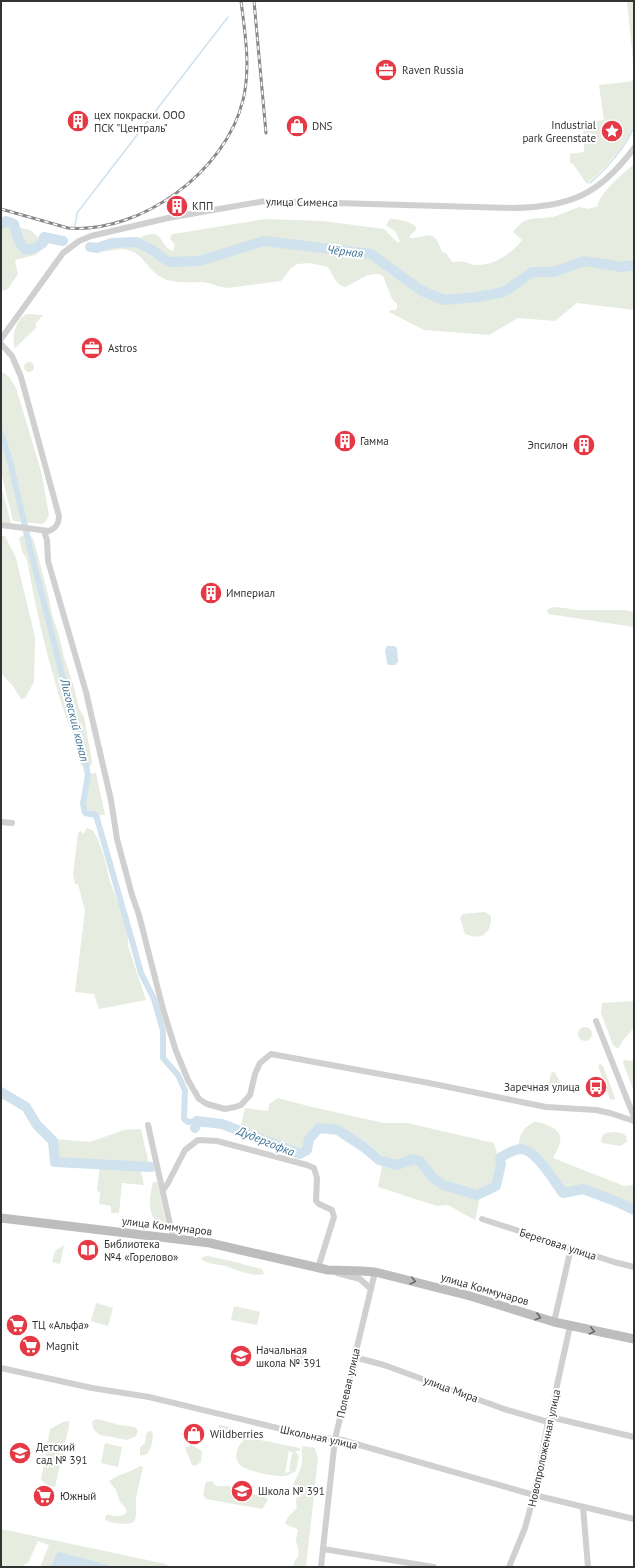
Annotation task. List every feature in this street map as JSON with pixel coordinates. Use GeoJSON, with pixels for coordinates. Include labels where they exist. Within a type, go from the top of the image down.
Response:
{"type":"FeatureCollection","features":[{"type":"Feature","properties":{"kind":"street","name":"улица Сименса"},"geometry":{"type":"LineString","coordinates":[[1,339],[63,253],[79,241],[91,236],[167,218],[265,201],[513,208],[557,205],[578,197],[598,186],[624,162],[634,148]]}},
{"type":"Feature","properties":{"kind":"street"},"geometry":{"type":"LineString","coordinates":[[1,344],[12,356],[21,377],[59,512],[59,520],[55,527],[44,532],[1,525]]}},
{"type":"Feature","properties":{"kind":"street"},"geometry":{"type":"LineString","coordinates":[[44,532],[47,540],[48,561],[86,692],[109,793],[117,839],[139,915],[163,1009],[176,1051],[188,1080],[199,1099],[208,1104],[225,1109],[241,1105],[250,1095],[255,1074],[260,1063],[271,1054],[429,1083],[546,1107],[596,1110],[634,1121]]}},
{"type":"Feature","properties":{"kind":"street"},"geometry":{"type":"LineString","coordinates":[[1,822],[12,823]]}},
{"type":"Feature","properties":{"kind":"street"},"geometry":{"type":"LineString","coordinates":[[596,1021],[634,1117]]}},
{"type":"Feature","properties":{"kind":"street"},"geometry":{"type":"LineString","coordinates":[[148,1125],[173,1238]]}},
{"type":"Feature","properties":{"kind":"street"},"geometry":{"type":"LineString","coordinates":[[162,1190],[168,1183],[185,1150],[198,1140],[216,1141],[314,1168],[316,1174],[316,1201],[332,1210],[334,1217],[318,1268]]}},
{"type":"Feature","properties":{"kind":"street","name":"улица Коммунаров"},"geometry":{"type":"LineString","coordinates":[[1,1218],[210,1243],[328,1270],[360,1279],[371,1289]]}},
{"type":"Feature","properties":{"kind":"street","name":"Береговая улица"},"geometry":{"type":"LineString","coordinates":[[482,1219],[634,1267]]}},
{"type":"Feature","properties":{"kind":"street"},"geometry":{"type":"LineString","coordinates":[[554,1322],[571,1248]]}},
{"type":"Feature","properties":{"kind":"street","name":"улица Коммунаров"},"geometry":{"type":"LineString","coordinates":[[328,1270],[375,1272],[470,1296],[554,1322],[634,1339]]}},
{"type":"Feature","properties":{"kind":"street","name":"Полевая улица"},"geometry":{"type":"LineString","coordinates":[[321,1567],[335,1439],[375,1272]]}},
{"type":"Feature","properties":{"kind":"street","name":"Новопроложенная улица"},"geometry":{"type":"LineString","coordinates":[[509,1567],[525,1528],[534,1495],[570,1326]]}},
{"type":"Feature","properties":{"kind":"street","name":"улица Мира"},"geometry":{"type":"LineString","coordinates":[[354,1357],[384,1365],[504,1409],[549,1420],[634,1437]]}},
{"type":"Feature","properties":{"kind":"street","name":"Школьная улица"},"geometry":{"type":"LineString","coordinates":[[1,1368],[92,1388],[149,1397],[315,1437],[335,1439],[534,1495],[634,1519]]}},
{"type":"Feature","properties":{"kind":"street"},"geometry":{"type":"LineString","coordinates":[[583,1507],[588,1567]]}},
{"type":"Feature","properties":{"kind":"street"},"geometry":{"type":"LineString","coordinates":[[323,1549],[434,1567]]}},
{"type":"Feature","properties":{"kind":"shaded area"},"geometry":{"type":"Polygon","coordinates":[[[627,1],[634,1],[634,71],[627,1]]]}},
{"type":"Feature","properties":{"kind":"shaded area"},"geometry":{"type":"Polygon","coordinates":[[[634,78],[634,122],[632,130],[628,139],[615,156],[587,184],[573,164],[570,163],[570,154],[584,152],[583,123],[604,120],[599,85],[627,82],[634,78]]]}},
{"type":"Feature","properties":{"kind":"shaded area"},"geometry":{"type":"Polygon","coordinates":[[[634,164],[634,310],[577,303],[555,321],[518,318],[489,335],[424,330],[389,312],[397,308],[397,304],[392,299],[383,276],[378,274],[368,275],[345,287],[337,282],[328,267],[310,263],[297,264],[291,268],[281,281],[227,288],[203,282],[170,281],[153,271],[143,259],[135,253],[122,249],[105,251],[102,250],[101,246],[103,243],[111,241],[137,238],[153,234],[160,238],[168,249],[173,251],[175,245],[170,239],[171,235],[265,219],[323,221],[384,229],[397,242],[400,242],[395,231],[386,225],[390,219],[393,219],[407,222],[416,227],[416,230],[410,235],[410,238],[430,235],[433,236],[439,244],[442,252],[446,253],[452,262],[465,262],[474,265],[483,265],[502,258],[518,245],[522,240],[513,232],[522,222],[530,219],[553,217],[579,207],[589,209],[598,206],[599,201],[607,189],[634,164]]]}},
{"type":"Feature","properties":{"kind":"shaded area"},"geometry":{"type":"Polygon","coordinates":[[[6,220],[14,226],[30,230],[45,243],[45,247],[35,255],[15,260],[18,274],[7,290],[1,291],[1,222],[6,220]]]}},
{"type":"Feature","properties":{"kind":"shaded area"},"geometry":{"type":"Polygon","coordinates":[[[27,314],[43,315],[36,323],[36,328],[15,348],[15,329],[23,316],[27,314]]]}},
{"type":"Feature","properties":{"kind":"shaded area"},"geometry":{"type":"Polygon","coordinates":[[[29,362],[34,367],[29,372],[24,367],[29,362]]]}},
{"type":"Feature","properties":{"kind":"shaded area"},"geometry":{"type":"Polygon","coordinates":[[[1,373],[4,373],[10,378],[16,388],[41,471],[49,515],[46,521],[42,524],[13,521],[1,472],[1,373]]]}},
{"type":"Feature","properties":{"kind":"shaded area"},"geometry":{"type":"Polygon","coordinates":[[[1,486],[11,523],[1,522],[1,486]]]}},
{"type":"Feature","properties":{"kind":"shaded area"},"geometry":{"type":"Polygon","coordinates":[[[24,535],[32,537],[34,541],[52,615],[79,708],[84,717],[92,762],[91,766],[81,766],[76,745],[53,674],[38,617],[27,560],[22,551],[19,538],[24,535]]]}},
{"type":"Feature","properties":{"kind":"shaded area"},"geometry":{"type":"Polygon","coordinates":[[[1,536],[5,536],[16,558],[35,637],[34,682],[25,698],[21,699],[13,686],[1,673],[1,536]]]}},
{"type":"Feature","properties":{"kind":"shaded area"},"geometry":{"type":"Polygon","coordinates":[[[557,607],[577,610],[626,610],[634,612],[634,627],[548,614],[547,610],[557,607]]]}},
{"type":"Feature","properties":{"kind":"shaded area"},"geometry":{"type":"Polygon","coordinates":[[[96,773],[105,815],[88,815],[81,809],[85,774],[96,773]]]}},
{"type":"Feature","properties":{"kind":"shaded area"},"geometry":{"type":"Polygon","coordinates":[[[87,828],[92,830],[97,837],[104,856],[110,882],[121,910],[128,936],[128,946],[146,1000],[99,1009],[94,994],[75,992],[85,911],[78,884],[75,884],[73,875],[78,833],[81,831],[83,834],[87,828]]]}},
{"type":"Feature","properties":{"kind":"shaded area"},"geometry":{"type":"Polygon","coordinates":[[[485,912],[491,916],[490,927],[487,931],[481,936],[476,937],[465,934],[460,918],[463,914],[485,912]]]}},
{"type":"Feature","properties":{"kind":"shaded area"},"geometry":{"type":"Polygon","coordinates":[[[634,1001],[634,1028],[623,1040],[618,1049],[613,1045],[601,1013],[602,1003],[634,1001]]]}},
{"type":"Feature","properties":{"kind":"shaded area"},"geometry":{"type":"Polygon","coordinates":[[[585,1027],[590,1029],[592,1034],[590,1039],[585,1041],[580,1039],[578,1034],[580,1029],[585,1027]]]}},
{"type":"Feature","properties":{"kind":"shaded area"},"geometry":{"type":"Polygon","coordinates":[[[624,1060],[634,1061],[634,1091],[623,1063],[624,1060]]]}},
{"type":"Feature","properties":{"kind":"shaded area"},"geometry":{"type":"Polygon","coordinates":[[[600,1064],[603,1066],[615,1098],[614,1100],[610,1099],[598,1066],[600,1064]]]}},
{"type":"Feature","properties":{"kind":"shaded area"},"geometry":{"type":"Polygon","coordinates":[[[554,1072],[559,1081],[559,1089],[554,1089],[549,1083],[551,1073],[554,1072]]]}},
{"type":"Feature","properties":{"kind":"shaded area"},"geometry":{"type":"Polygon","coordinates":[[[278,1098],[384,1123],[407,1123],[494,1143],[497,1153],[495,1161],[498,1163],[495,1177],[490,1184],[479,1192],[438,1179],[426,1163],[419,1157],[413,1156],[394,1162],[342,1128],[320,1125],[312,1129],[302,1149],[293,1151],[240,1128],[245,1108],[268,1111],[269,1104],[278,1098]]]}},
{"type":"Feature","properties":{"kind":"shaded area"},"geometry":{"type":"Polygon","coordinates":[[[535,1122],[548,1125],[559,1134],[559,1147],[553,1158],[624,1186],[634,1185],[634,1207],[592,1189],[582,1187],[563,1190],[536,1154],[519,1144],[524,1130],[528,1125],[535,1122]]]}},
{"type":"Feature","properties":{"kind":"shaded area"},"geometry":{"type":"Polygon","coordinates":[[[141,1129],[149,1164],[56,1159],[54,1139],[90,1142],[124,1130],[141,1129]]]}},
{"type":"Feature","properties":{"kind":"shaded area"},"geometry":{"type":"Polygon","coordinates":[[[605,1133],[622,1133],[626,1136],[627,1142],[620,1146],[602,1143],[601,1138],[605,1133]]]}},
{"type":"Feature","properties":{"kind":"shaded area"},"geometry":{"type":"Polygon","coordinates":[[[381,1162],[390,1167],[398,1168],[409,1162],[419,1163],[430,1178],[440,1185],[480,1197],[475,1220],[448,1205],[437,1206],[378,1187],[382,1166],[379,1163],[381,1162]]]}},
{"type":"Feature","properties":{"kind":"shaded area"},"geometry":{"type":"Polygon","coordinates":[[[100,1165],[140,1167],[144,1185],[122,1183],[119,1213],[111,1213],[111,1206],[99,1204],[100,1192],[97,1191],[100,1165]]]}},
{"type":"Feature","properties":{"kind":"shaded area"},"geometry":{"type":"Polygon","coordinates":[[[153,1182],[157,1182],[166,1223],[163,1227],[151,1213],[150,1195],[153,1182]]]}},
{"type":"Feature","properties":{"kind":"shaded area"},"geometry":{"type":"Polygon","coordinates":[[[64,1245],[60,1264],[52,1262],[55,1251],[64,1245]]]}},
{"type":"Feature","properties":{"kind":"shaded area"},"geometry":{"type":"Polygon","coordinates":[[[208,1256],[262,1269],[264,1274],[250,1274],[201,1259],[208,1256]]]}},
{"type":"Feature","properties":{"kind":"shaded area"},"geometry":{"type":"Polygon","coordinates":[[[96,1303],[113,1308],[108,1326],[91,1321],[96,1303]]]}},
{"type":"Feature","properties":{"kind":"shaded area"},"geometry":{"type":"Polygon","coordinates":[[[234,1306],[260,1312],[257,1325],[231,1320],[234,1306]]]}},
{"type":"Feature","properties":{"kind":"shaded area"},"geometry":{"type":"Polygon","coordinates":[[[293,1347],[307,1350],[304,1365],[290,1362],[293,1347]]]}},
{"type":"Feature","properties":{"kind":"shaded area"},"geometry":{"type":"Polygon","coordinates":[[[98,1419],[119,1425],[135,1427],[138,1431],[136,1436],[127,1440],[100,1435],[94,1430],[92,1423],[94,1420],[98,1419]]]}},
{"type":"Feature","properties":{"kind":"shaded area"},"geometry":{"type":"Polygon","coordinates":[[[69,1421],[55,1487],[46,1484],[41,1480],[50,1429],[63,1422],[69,1421]]]}},
{"type":"Feature","properties":{"kind":"shaded area"},"geometry":{"type":"Polygon","coordinates":[[[219,1425],[233,1428],[235,1432],[234,1434],[226,1437],[220,1436],[218,1434],[219,1425]]]}},
{"type":"Feature","properties":{"kind":"shaded area"},"geometry":{"type":"Polygon","coordinates":[[[149,1431],[153,1434],[149,1452],[144,1455],[140,1455],[140,1447],[145,1443],[146,1434],[149,1431]]]}},
{"type":"Feature","properties":{"kind":"shaded area"},"geometry":{"type":"Polygon","coordinates":[[[240,1436],[300,1448],[300,1451],[295,1451],[299,1456],[296,1471],[287,1476],[281,1476],[259,1473],[245,1468],[238,1462],[236,1455],[241,1443],[244,1440],[240,1439],[240,1436]],[[289,1450],[285,1473],[291,1471],[289,1470],[292,1454],[294,1455],[289,1450]]]}},
{"type":"Feature","properties":{"kind":"shaded area"},"geometry":{"type":"Polygon","coordinates":[[[105,1443],[122,1447],[118,1467],[101,1463],[105,1443]]]}},
{"type":"Feature","properties":{"kind":"shaded area"},"geometry":{"type":"Polygon","coordinates":[[[187,1446],[194,1446],[202,1451],[201,1462],[195,1466],[192,1465],[185,1448],[187,1446]]]}},
{"type":"Feature","properties":{"kind":"shaded area"},"geometry":{"type":"Polygon","coordinates":[[[303,1446],[315,1448],[318,1459],[306,1567],[293,1567],[295,1560],[298,1557],[296,1540],[298,1530],[285,1523],[288,1517],[297,1508],[297,1495],[293,1486],[301,1465],[303,1446]]]}},
{"type":"Feature","properties":{"kind":"shaded area"},"geometry":{"type":"Polygon","coordinates":[[[140,1466],[143,1467],[136,1497],[136,1515],[134,1522],[120,1524],[105,1520],[105,1517],[108,1514],[119,1516],[125,1514],[127,1511],[120,1502],[116,1490],[109,1481],[140,1466]]]}},
{"type":"Feature","properties":{"kind":"shaded area"},"geometry":{"type":"Polygon","coordinates":[[[212,1481],[216,1486],[230,1486],[232,1489],[265,1497],[268,1500],[262,1509],[206,1499],[203,1495],[206,1482],[212,1481]]]}},
{"type":"Feature","properties":{"kind":"shaded area"},"geometry":{"type":"Polygon","coordinates":[[[1,1529],[166,1564],[169,1567],[40,1567],[49,1545],[38,1541],[28,1563],[23,1567],[1,1567],[1,1529]]]}},
{"type":"Feature","properties":{"kind":"water"},"geometry":{"type":"Polygon","coordinates":[[[387,646],[394,646],[397,648],[398,662],[395,665],[389,665],[387,663],[385,650],[387,646]]]}},
{"type":"Feature","properties":{"kind":"water"},"geometry":{"type":"Polygon","coordinates":[[[59,1552],[115,1567],[51,1567],[56,1554],[59,1552]]]}},
{"type":"Feature","properties":{"kind":"waterway"},"geometry":{"type":"LineString","coordinates":[[75,226],[77,213],[228,17]]}},
{"type":"Feature","properties":{"kind":"waterway"},"geometry":{"type":"LineString","coordinates":[[590,183],[615,157],[626,143],[634,127]]}},
{"type":"Feature","properties":{"kind":"waterway","name":"Чёрная"},"geometry":{"type":"LineString","coordinates":[[1,224],[6,221],[14,224],[20,242],[27,250],[35,248],[43,243],[44,237],[63,241]]}},
{"type":"Feature","properties":{"kind":"waterway","name":"Чёрная"},"geometry":{"type":"LineString","coordinates":[[90,247],[97,248],[112,243],[136,242],[149,248],[169,262],[199,261],[264,241],[371,254],[422,291],[444,300],[477,297],[504,292],[532,272],[554,272],[584,261],[622,267],[634,265]]}},
{"type":"Feature","properties":{"kind":"waterway","name":"Лиговский канал"},"geometry":{"type":"LineString","coordinates":[[1,433],[10,461],[29,544],[62,674],[83,748],[88,776],[83,803],[85,813],[96,815],[141,973],[154,999],[163,1031],[163,1058],[178,1075],[185,1090],[184,1119],[188,1122],[197,1121]]}},
{"type":"Feature","properties":{"kind":"waterway","name":"Дудергофка"},"geometry":{"type":"LineString","coordinates":[[1,1092],[26,1107],[37,1125],[53,1141],[55,1162],[151,1167]]}},
{"type":"Feature","properties":{"kind":"waterway","name":"Дудергофка"},"geometry":{"type":"LineString","coordinates":[[195,1128],[197,1121],[222,1124],[300,1154],[307,1150],[309,1139],[319,1128],[338,1130],[365,1148],[379,1160],[397,1165],[413,1159],[420,1161],[433,1178],[443,1185],[477,1195],[496,1186],[501,1164],[500,1158],[512,1151],[520,1149],[526,1150],[538,1159],[563,1193],[583,1189],[634,1210]]}},
{"type":"Feature","properties":{"kind":"railway"},"geometry":{"type":"LineString","coordinates":[[1,209],[68,228],[96,227],[124,221],[151,209],[176,193],[199,173],[219,151],[234,126],[243,100],[247,76],[247,63],[246,38],[241,1]]}},
{"type":"Feature","properties":{"kind":"railway"},"geometry":{"type":"LineString","coordinates":[[254,1],[266,133]]}},
{"type":"Feature","properties":{"kind":"place","name":"Raven Russia"},"geometry":{"type":"Point","coordinates":[386,70]}},
{"type":"Feature","properties":{"kind":"place","name":"цех покраски. ООО ПСК \"Централь\""},"geometry":{"type":"Point","coordinates":[78,121]}},
{"type":"Feature","properties":{"kind":"place","name":"DNS"},"geometry":{"type":"Point","coordinates":[297,126]}},
{"type":"Feature","properties":{"kind":"place","name":"Industrial park Greenstate"},"geometry":{"type":"Point","coordinates":[612,131]}},
{"type":"Feature","properties":{"kind":"place","name":"КПП"},"geometry":{"type":"Point","coordinates":[177,206]}},
{"type":"Feature","properties":{"kind":"place","name":"Astros"},"geometry":{"type":"Point","coordinates":[92,348]}},
{"type":"Feature","properties":{"kind":"place","name":"Гамма"},"geometry":{"type":"Point","coordinates":[345,441]}},
{"type":"Feature","properties":{"kind":"place","name":"Эпсилон"},"geometry":{"type":"Point","coordinates":[584,445]}},
{"type":"Feature","properties":{"kind":"place","name":"Империал"},"geometry":{"type":"Point","coordinates":[211,593]}},
{"type":"Feature","properties":{"kind":"place","name":"Заречная улица"},"geometry":{"type":"Point","coordinates":[596,1087]}},
{"type":"Feature","properties":{"kind":"place","name":"Библиотека №4 «Горелово»"},"geometry":{"type":"Point","coordinates":[88,1250]}},
{"type":"Feature","properties":{"kind":"place","name":"ТЦ «Альфа»"},"geometry":{"type":"Point","coordinates":[17,1325]}},
{"type":"Feature","properties":{"kind":"place","name":"Magnit"},"geometry":{"type":"Point","coordinates":[30,1346]}},
{"type":"Feature","properties":{"kind":"place","name":"Начальная школа № 391"},"geometry":{"type":"Point","coordinates":[241,1356]}},
{"type":"Feature","properties":{"kind":"place","name":"Wildberries"},"geometry":{"type":"Point","coordinates":[194,1434]}},
{"type":"Feature","properties":{"kind":"place","name":"Детский сад № 391"},"geometry":{"type":"Point","coordinates":[20,1453]}},
{"type":"Feature","properties":{"kind":"place","name":"Школа № 391"},"geometry":{"type":"Point","coordinates":[242,1491]}},
{"type":"Feature","properties":{"kind":"place","name":"Южный"},"geometry":{"type":"Point","coordinates":[44,1496]}}]}
